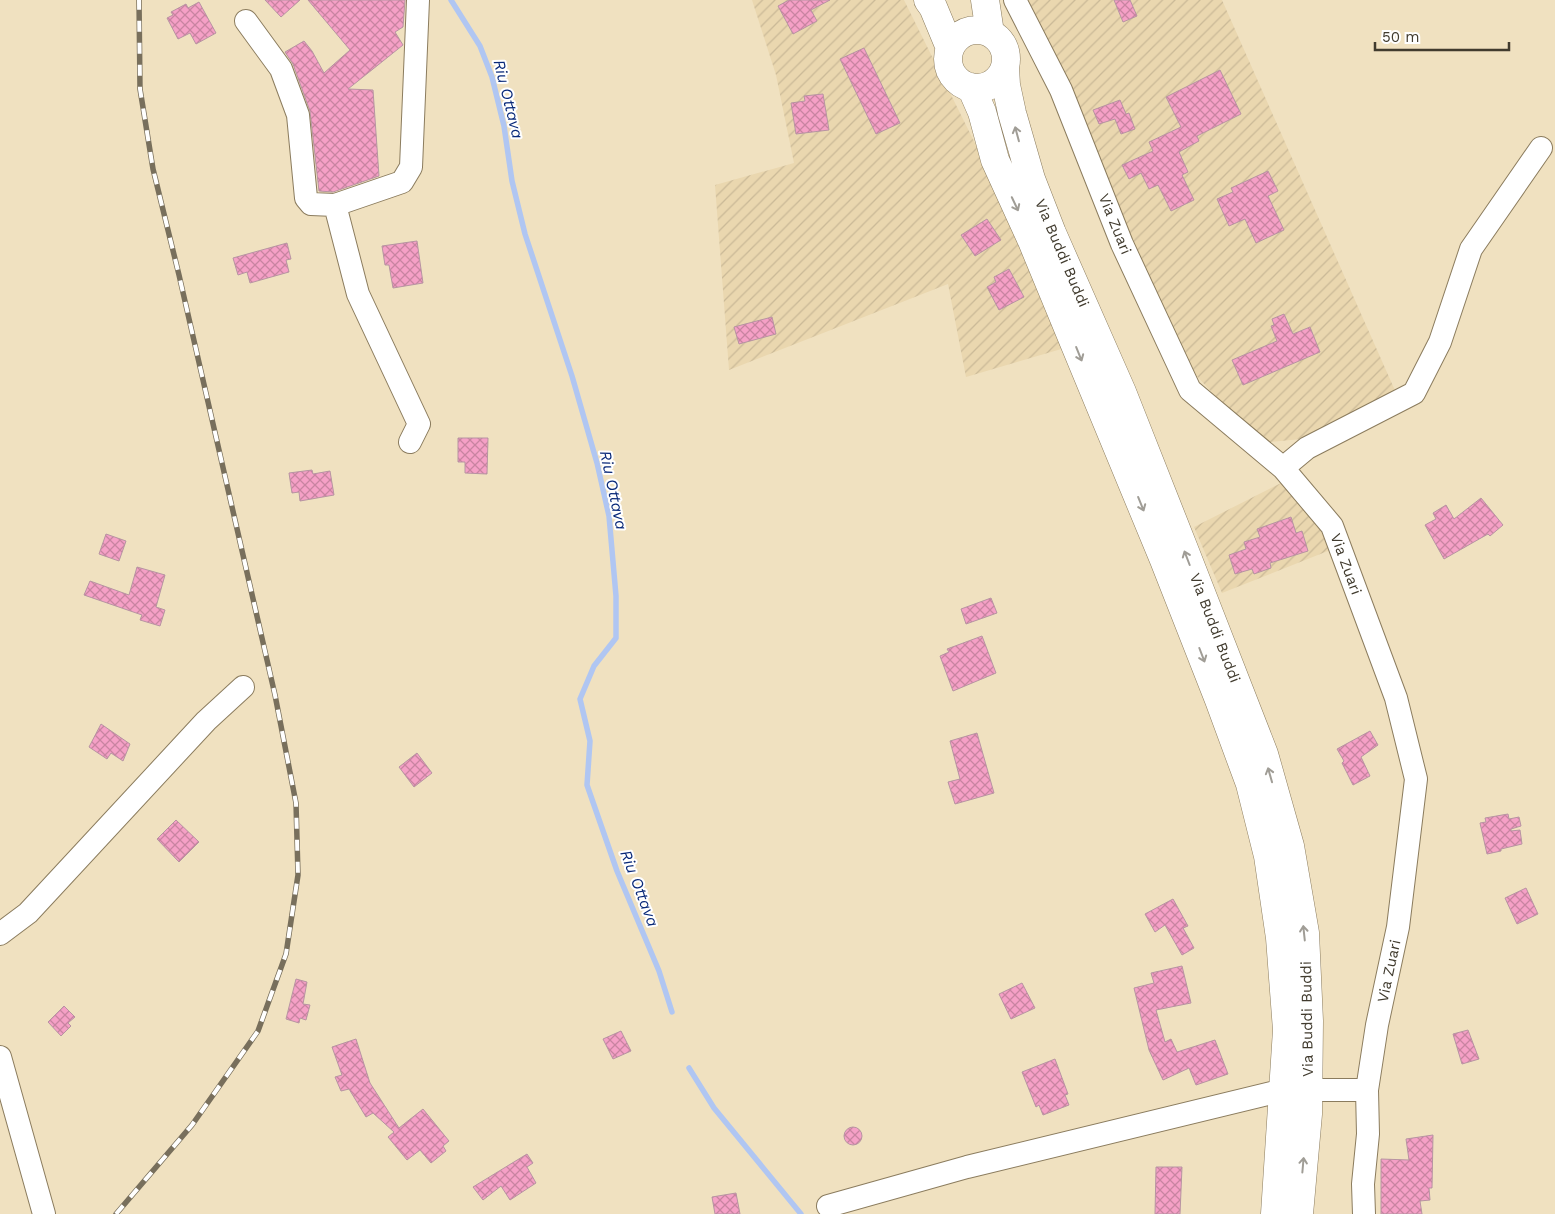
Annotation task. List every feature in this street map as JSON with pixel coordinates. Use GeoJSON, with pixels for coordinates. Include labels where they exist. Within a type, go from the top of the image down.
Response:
{"type":"FeatureCollection","features":[{"type":"Feature","properties":{"kind":"main road"},"geometry":{"type":"LineString","coordinates":[[928,0],[933,7],[950,48]]}},
{"type":"Feature","properties":{"kind":"main road"},"geometry":{"type":"LineString","coordinates":[[984,0],[990,33]]}},
{"type":"Feature","properties":{"kind":"main road"},"geometry":{"type":"LineString","coordinates":[[971,30],[990,33],[998,39],[1006,57],[1005,67],[996,81],[980,88],[972,87],[956,79],[951,72],[948,56],[955,40],[971,30]]}},
{"type":"Feature","properties":{"kind":"main road","name":"Via Buddi Buddi"},"geometry":{"type":"LineString","coordinates":[[1005,67],[1006,85],[1012,113],[1032,182],[1052,233],[1122,392],[1266,764],[1290,846],[1305,933],[1310,1021],[1275,1214]]}},
{"type":"Feature","properties":{"kind":"main road","name":"Via Buddi Buddi"},"geometry":{"type":"LineString","coordinates":[[972,87],[982,112],[995,160],[1036,250],[1164,560],[1250,784],[1268,856],[1280,938],[1287,1030],[1296,1090],[1308,1114],[1299,1214]]}},
{"type":"Feature","properties":{"kind":"street"},"geometry":{"type":"LineString","coordinates":[[246,21],[281,69],[298,115],[306,198],[311,204],[335,205],[402,182],[411,167],[418,0]]}},
{"type":"Feature","properties":{"kind":"street","name":"Via Zuari"},"geometry":{"type":"LineString","coordinates":[[1016,0],[1061,90],[1122,244],[1190,390],[1283,468],[1332,526],[1396,698],[1416,779],[1398,927],[1377,1025],[1367,1090],[1368,1134],[1364,1214]]}},
{"type":"Feature","properties":{"kind":"street"},"geometry":{"type":"LineString","coordinates":[[1283,468],[1307,448],[1414,393],[1440,342],[1471,249],[1541,148]]}},
{"type":"Feature","properties":{"kind":"street"},"geometry":{"type":"LineString","coordinates":[[335,205],[358,294],[419,424],[410,442]]}},
{"type":"Feature","properties":{"kind":"street"},"geometry":{"type":"LineString","coordinates":[[0,934],[28,913],[206,721],[243,687]]}},
{"type":"Feature","properties":{"kind":"street"},"geometry":{"type":"LineString","coordinates":[[0,1057],[44,1214]]}},
{"type":"Feature","properties":{"kind":"street"},"geometry":{"type":"LineString","coordinates":[[828,1206],[967,1168],[1296,1090],[1367,1090]]}},
{"type":"Feature","properties":{"kind":"shaded area"},"geometry":{"type":"Polygon","coordinates":[[[752,0],[904,0],[1075,345],[966,377],[948,284],[729,370],[715,185],[794,163],[776,75],[752,0]]]}},
{"type":"Feature","properties":{"kind":"shaded area"},"geometry":{"type":"Polygon","coordinates":[[[1025,0],[1222,0],[1397,395],[1312,438],[1270,442],[1234,416],[1179,357],[1025,0]]]}},
{"type":"Feature","properties":{"kind":"shaded area"},"geometry":{"type":"Polygon","coordinates":[[[1289,479],[1333,549],[1222,593],[1194,527],[1289,479]]]}},
{"type":"Feature","properties":{"kind":"building"},"geometry":{"type":"Polygon","coordinates":[[[265,0],[300,0],[281,17],[265,0]]]}},
{"type":"Feature","properties":{"kind":"building"},"geometry":{"type":"Polygon","coordinates":[[[308,0],[405,0],[403,27],[395,32],[403,45],[348,89],[373,90],[379,176],[333,192],[319,191],[310,111],[293,64],[285,52],[304,41],[324,73],[350,50],[308,0]]]}},
{"type":"Feature","properties":{"kind":"building"},"geometry":{"type":"Polygon","coordinates":[[[789,0],[830,0],[811,10],[817,21],[793,34],[778,6],[789,0]]]}},
{"type":"Feature","properties":{"kind":"building"},"geometry":{"type":"Polygon","coordinates":[[[1114,0],[1130,0],[1137,16],[1123,22],[1114,0]]]}},
{"type":"Feature","properties":{"kind":"building"},"geometry":{"type":"Polygon","coordinates":[[[199,2],[216,33],[196,44],[190,33],[178,39],[167,18],[173,15],[171,12],[186,4],[188,8],[199,2]]]}},
{"type":"Feature","properties":{"kind":"building"},"geometry":{"type":"Polygon","coordinates":[[[864,48],[900,123],[876,134],[840,59],[864,48]]]}},
{"type":"Feature","properties":{"kind":"building"},"geometry":{"type":"Polygon","coordinates":[[[1220,70],[1241,114],[1197,136],[1199,141],[1179,152],[1188,172],[1182,175],[1194,200],[1171,211],[1158,185],[1149,189],[1141,173],[1129,179],[1122,165],[1153,151],[1149,142],[1181,127],[1166,97],[1220,70]]]}},
{"type":"Feature","properties":{"kind":"building"},"geometry":{"type":"Polygon","coordinates":[[[823,94],[829,130],[796,134],[791,103],[805,101],[804,96],[823,94]]]}},
{"type":"Feature","properties":{"kind":"building"},"geometry":{"type":"Polygon","coordinates":[[[1120,100],[1126,114],[1129,113],[1135,129],[1121,134],[1115,119],[1099,124],[1093,110],[1120,100]]]}},
{"type":"Feature","properties":{"kind":"building"},"geometry":{"type":"Polygon","coordinates":[[[1268,171],[1278,191],[1268,196],[1284,230],[1256,243],[1245,219],[1229,226],[1217,199],[1233,192],[1231,188],[1268,171]]]}},
{"type":"Feature","properties":{"kind":"building"},"geometry":{"type":"Polygon","coordinates":[[[987,219],[1001,240],[975,256],[961,235],[987,219]]]}},
{"type":"Feature","properties":{"kind":"building"},"geometry":{"type":"Polygon","coordinates":[[[417,241],[423,283],[393,288],[389,265],[385,265],[382,246],[417,241]]]}},
{"type":"Feature","properties":{"kind":"building"},"geometry":{"type":"Polygon","coordinates":[[[287,243],[291,259],[286,260],[289,272],[250,283],[247,272],[238,275],[233,258],[287,243]]]}},
{"type":"Feature","properties":{"kind":"building"},"geometry":{"type":"Polygon","coordinates":[[[1009,269],[1024,297],[999,310],[987,287],[996,282],[994,277],[1009,269]]]}},
{"type":"Feature","properties":{"kind":"building"},"geometry":{"type":"Polygon","coordinates":[[[1284,314],[1293,334],[1310,327],[1320,352],[1243,385],[1232,360],[1277,341],[1271,326],[1274,325],[1272,319],[1284,314]]]}},
{"type":"Feature","properties":{"kind":"building"},"geometry":{"type":"Polygon","coordinates":[[[772,317],[776,334],[739,344],[734,327],[772,317]]]}},
{"type":"Feature","properties":{"kind":"building"},"geometry":{"type":"Polygon","coordinates":[[[458,438],[488,438],[487,474],[465,473],[465,462],[458,462],[458,438]]]}},
{"type":"Feature","properties":{"kind":"building"},"geometry":{"type":"Polygon","coordinates":[[[312,470],[313,474],[330,471],[334,495],[300,501],[299,492],[292,493],[289,473],[312,470]]]}},
{"type":"Feature","properties":{"kind":"building"},"geometry":{"type":"Polygon","coordinates":[[[1481,498],[1503,525],[1490,536],[1488,534],[1444,559],[1425,525],[1436,519],[1433,513],[1446,505],[1454,519],[1481,498]]]}},
{"type":"Feature","properties":{"kind":"building"},"geometry":{"type":"Polygon","coordinates":[[[1291,517],[1296,533],[1302,531],[1308,551],[1270,563],[1271,568],[1254,574],[1252,569],[1235,574],[1229,555],[1246,549],[1244,542],[1260,537],[1257,529],[1291,517]]]}},
{"type":"Feature","properties":{"kind":"building"},"geometry":{"type":"Polygon","coordinates":[[[106,534],[126,541],[119,561],[99,554],[106,534]]]}},
{"type":"Feature","properties":{"kind":"building"},"geometry":{"type":"Polygon","coordinates":[[[137,567],[165,575],[156,607],[165,610],[160,626],[140,620],[142,615],[84,595],[90,581],[129,595],[137,567]]]}},
{"type":"Feature","properties":{"kind":"building"},"geometry":{"type":"Polygon","coordinates":[[[991,598],[997,613],[966,624],[961,609],[991,598]]]}},
{"type":"Feature","properties":{"kind":"building"},"geometry":{"type":"Polygon","coordinates":[[[982,636],[996,673],[953,691],[940,656],[949,652],[947,649],[982,636]]]}},
{"type":"Feature","properties":{"kind":"building"},"geometry":{"type":"Polygon","coordinates":[[[101,724],[130,744],[123,761],[111,753],[107,759],[89,747],[101,724]]]}},
{"type":"Feature","properties":{"kind":"building"},"geometry":{"type":"Polygon","coordinates":[[[1370,731],[1378,745],[1361,757],[1370,776],[1353,785],[1342,763],[1344,761],[1337,749],[1370,731]]]}},
{"type":"Feature","properties":{"kind":"building"},"geometry":{"type":"Polygon","coordinates":[[[977,733],[994,793],[955,804],[948,782],[960,779],[950,741],[977,733]]]}},
{"type":"Feature","properties":{"kind":"building"},"geometry":{"type":"Polygon","coordinates":[[[417,753],[432,773],[414,787],[399,767],[417,753]]]}},
{"type":"Feature","properties":{"kind":"building"},"geometry":{"type":"Polygon","coordinates":[[[1508,814],[1509,819],[1519,817],[1521,826],[1511,829],[1511,831],[1520,830],[1522,844],[1487,854],[1480,823],[1486,822],[1485,818],[1508,814]]]}},
{"type":"Feature","properties":{"kind":"building"},"geometry":{"type":"Polygon","coordinates":[[[176,820],[199,842],[179,862],[157,839],[176,820]]]}},
{"type":"Feature","properties":{"kind":"building"},"geometry":{"type":"Polygon","coordinates":[[[1526,888],[1538,914],[1517,924],[1505,898],[1526,888]]]}},
{"type":"Feature","properties":{"kind":"building"},"geometry":{"type":"Polygon","coordinates":[[[1173,899],[1188,926],[1183,928],[1194,948],[1182,955],[1165,925],[1155,932],[1145,914],[1173,899]]]}},
{"type":"Feature","properties":{"kind":"building"},"geometry":{"type":"Polygon","coordinates":[[[1182,966],[1191,1003],[1156,1010],[1165,1042],[1171,1039],[1177,1052],[1215,1040],[1228,1074],[1196,1085],[1189,1068],[1163,1080],[1149,1050],[1134,988],[1154,983],[1151,973],[1182,966]]]}},
{"type":"Feature","properties":{"kind":"building"},"geometry":{"type":"Polygon","coordinates":[[[296,979],[307,982],[303,1004],[310,1005],[306,1020],[300,1018],[299,1023],[286,1019],[296,979]]]}},
{"type":"Feature","properties":{"kind":"building"},"geometry":{"type":"Polygon","coordinates":[[[1022,983],[1035,1008],[1011,1019],[999,994],[1022,983]]]}},
{"type":"Feature","properties":{"kind":"building"},"geometry":{"type":"Polygon","coordinates":[[[64,1006],[75,1017],[68,1023],[71,1026],[61,1036],[48,1022],[64,1006]]]}},
{"type":"Feature","properties":{"kind":"building"},"geometry":{"type":"Polygon","coordinates":[[[1468,1030],[1479,1059],[1462,1064],[1453,1034],[1468,1030]]]}},
{"type":"Feature","properties":{"kind":"building"},"geometry":{"type":"Polygon","coordinates":[[[621,1031],[631,1051],[613,1059],[603,1039],[621,1031]]]}},
{"type":"Feature","properties":{"kind":"building"},"geometry":{"type":"Polygon","coordinates":[[[356,1039],[370,1083],[399,1128],[423,1109],[449,1141],[443,1146],[446,1151],[431,1163],[420,1150],[407,1160],[388,1137],[394,1132],[373,1113],[366,1117],[349,1089],[341,1091],[335,1077],[342,1075],[332,1047],[356,1039]]]}},
{"type":"Feature","properties":{"kind":"building"},"geometry":{"type":"Polygon","coordinates":[[[1055,1059],[1068,1094],[1065,1095],[1069,1105],[1043,1115],[1039,1105],[1036,1107],[1022,1072],[1055,1059]]]}},
{"type":"Feature","properties":{"kind":"building"},"geometry":{"type":"Polygon","coordinates":[[[853,1127],[859,1130],[862,1136],[859,1142],[853,1145],[847,1142],[844,1136],[847,1130],[853,1127]]]}},
{"type":"Feature","properties":{"kind":"building"},"geometry":{"type":"Polygon","coordinates":[[[1433,1135],[1432,1188],[1429,1188],[1430,1200],[1420,1201],[1422,1214],[1381,1214],[1381,1159],[1409,1160],[1406,1139],[1433,1135]]]}},
{"type":"Feature","properties":{"kind":"building"},"geometry":{"type":"Polygon","coordinates":[[[527,1154],[533,1163],[527,1167],[536,1183],[510,1200],[501,1186],[483,1200],[473,1187],[527,1154]]]}},
{"type":"Feature","properties":{"kind":"building"},"geometry":{"type":"Polygon","coordinates":[[[1156,1167],[1182,1167],[1180,1214],[1155,1214],[1156,1167]]]}},
{"type":"Feature","properties":{"kind":"building"},"geometry":{"type":"Polygon","coordinates":[[[736,1193],[740,1214],[715,1214],[712,1197],[736,1193]]]}},
{"type":"Feature","properties":{"kind":"waterway","name":"Riu Ottava"},"geometry":{"type":"LineString","coordinates":[[451,0],[480,46],[492,77],[504,126],[512,181],[525,234],[572,376],[597,463],[609,516],[616,596],[616,638],[594,666],[580,699],[590,741],[587,785],[617,871],[659,971],[672,1012]]}},
{"type":"Feature","properties":{"kind":"waterway","name":"Riu Ottava"},"geometry":{"type":"LineString","coordinates":[[689,1068],[714,1108],[801,1214]]}},
{"type":"Feature","properties":{"kind":"railway"},"geometry":{"type":"LineString","coordinates":[[116,1214],[192,1125],[258,1031],[286,954],[298,875],[296,803],[275,695],[153,169],[140,89],[139,0]]}}]}
